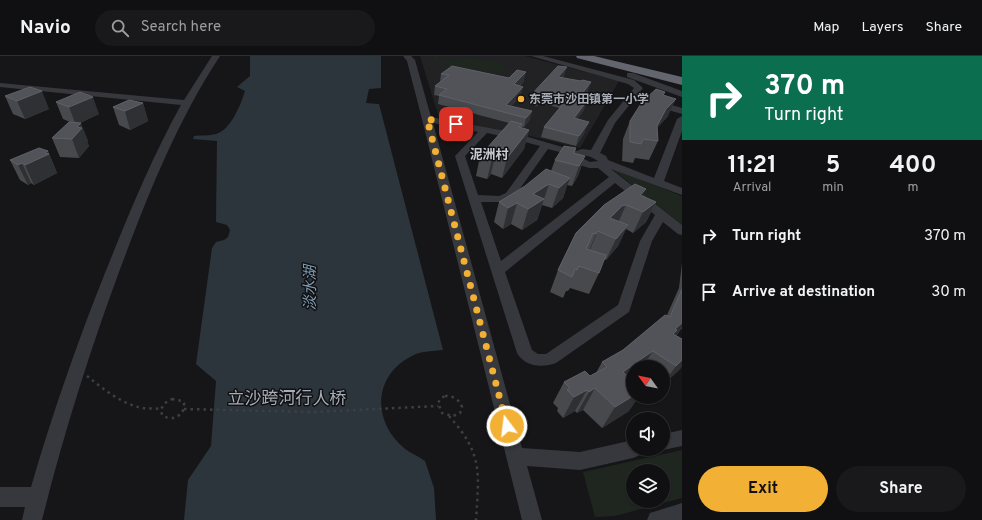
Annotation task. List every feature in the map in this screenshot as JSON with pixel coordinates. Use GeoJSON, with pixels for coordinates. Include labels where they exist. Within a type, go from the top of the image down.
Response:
{"type":"FeatureCollection","features":[{"type":"Feature","properties":{"kind":"highway"},"geometry":{"type":"LineString","coordinates":[[581,56],[679,79]]}},
{"type":"Feature","properties":{"kind":"highway"},"geometry":{"type":"LineString","coordinates":[[604,56],[679,79]]}},
{"type":"Feature","properties":{"kind":"highway"},"geometry":{"type":"LineString","coordinates":[[616,56],[679,79]]}},
{"type":"Feature","properties":{"kind":"street"},"geometry":{"type":"LineString","coordinates":[[32,520],[57,428],[77,368],[140,199],[164,144],[185,106],[216,56]]}},
{"type":"Feature","properties":{"kind":"street"},"geometry":{"type":"LineString","coordinates":[[535,56],[555,57],[632,76],[682,94]]}},
{"type":"Feature","properties":{"kind":"street"},"geometry":{"type":"LineString","coordinates":[[410,57],[532,520]]}},
{"type":"Feature","properties":{"kind":"street"},"geometry":{"type":"LineString","coordinates":[[555,57],[636,85],[653,84]]}},
{"type":"Feature","properties":{"kind":"street"},"geometry":{"type":"LineString","coordinates":[[0,85],[44,92]]}},
{"type":"Feature","properties":{"kind":"street"},"geometry":{"type":"LineString","coordinates":[[636,85],[639,88],[639,99]]}},
{"type":"Feature","properties":{"kind":"street"},"geometry":{"type":"LineString","coordinates":[[0,90],[44,92],[185,106]]}},
{"type":"Feature","properties":{"kind":"street"},"geometry":{"type":"LineString","coordinates":[[639,99],[682,111]]}},
{"type":"Feature","properties":{"kind":"street"},"geometry":{"type":"LineString","coordinates":[[594,154],[611,122],[639,99]]}},
{"type":"Feature","properties":{"kind":"street"},"geometry":{"type":"LineString","coordinates":[[427,119],[511,135],[577,154],[582,152],[594,154],[602,158],[602,163],[616,178],[682,231]]}},
{"type":"Feature","properties":{"kind":"street"},"geometry":{"type":"LineString","coordinates":[[658,182],[682,119]]}},
{"type":"Feature","properties":{"kind":"street"},"geometry":{"type":"LineString","coordinates":[[485,130],[460,156],[525,353],[532,359],[542,361],[550,359],[624,308],[646,241],[661,214]]}},
{"type":"Feature","properties":{"kind":"street"},"geometry":{"type":"LineString","coordinates":[[474,198],[501,199],[510,195],[546,145]]}},
{"type":"Feature","properties":{"kind":"street"},"geometry":{"type":"LineString","coordinates":[[577,154],[575,158],[581,163],[589,165],[602,163],[658,182],[682,192]]}},
{"type":"Feature","properties":{"kind":"street"},"geometry":{"type":"LineString","coordinates":[[497,271],[616,178]]}},
{"type":"Feature","properties":{"kind":"street"},"geometry":{"type":"LineString","coordinates":[[670,441],[682,438]]}},
{"type":"Feature","properties":{"kind":"street"},"geometry":{"type":"LineString","coordinates":[[515,456],[580,461],[626,451]]}},
{"type":"Feature","properties":{"kind":"street"},"geometry":{"type":"LineString","coordinates":[[0,497],[38,497]]}},
{"type":"Feature","properties":{"kind":"street"},"geometry":{"type":"LineString","coordinates":[[656,520],[682,513]]}},
{"type":"Feature","properties":{"kind":"path"},"geometry":{"type":"LineString","coordinates":[[77,368],[99,386],[119,398],[140,407],[161,409]]}},
{"type":"Feature","properties":{"kind":"path"},"geometry":{"type":"LineString","coordinates":[[449,416],[457,415],[462,410],[461,404],[456,398],[449,396],[442,398],[438,403],[438,406],[442,413],[449,416],[457,424],[476,456],[478,470],[476,520]]}},
{"type":"Feature","properties":{"kind":"path"},"geometry":{"type":"LineString","coordinates":[[176,399],[182,401],[185,406],[180,415],[172,419],[162,415],[161,409],[168,400],[176,399]]}},
{"type":"Feature","properties":{"kind":"path","name":"立沙跨河行人桥"},"geometry":{"type":"LineString","coordinates":[[184,409],[306,412],[438,406]]}},
{"type":"Feature","properties":{"kind":"shaded area","name":"东莞市沙田镇第一小学"},"geometry":{"type":"Polygon","coordinates":[[[420,56],[525,56],[619,81],[580,148],[526,135],[439,118],[420,56]]]}},
{"type":"Feature","properties":{"kind":"shaded area"},"geometry":{"type":"Polygon","coordinates":[[[432,56],[438,56],[439,59],[443,61],[458,58],[491,60],[505,66],[505,70],[499,73],[482,74],[452,67],[436,61],[432,56]]]}},
{"type":"Feature","properties":{"kind":"shaded area"},"geometry":{"type":"Polygon","coordinates":[[[611,168],[682,196],[682,225],[611,168]]]}},
{"type":"Feature","properties":{"kind":"shaded area"},"geometry":{"type":"Polygon","coordinates":[[[682,450],[682,498],[670,501],[670,464],[626,464],[626,508],[645,508],[615,516],[595,517],[583,472],[655,456],[670,456],[670,453],[682,450]]]}},
{"type":"Feature","properties":{"kind":"water","name":"淡水湖"},"geometry":{"type":"Polygon","coordinates":[[[250,56],[381,56],[381,88],[369,89],[366,103],[379,104],[443,350],[416,354],[402,362],[392,372],[385,384],[382,397],[382,410],[386,424],[393,436],[404,448],[425,461],[434,488],[436,520],[184,520],[188,480],[211,446],[216,381],[196,364],[212,248],[216,242],[224,240],[228,237],[230,230],[227,225],[216,222],[217,141],[193,139],[194,136],[211,135],[221,132],[231,122],[241,103],[245,91],[237,87],[250,76],[250,56]]]}},
{"type":"Feature","properties":{"kind":"building"},"geometry":{"type":"Polygon","coordinates":[[[452,66],[509,78],[517,70],[526,72],[514,84],[523,87],[506,105],[532,111],[526,118],[439,95],[447,89],[435,86],[449,75],[441,74],[452,66]]]}},
{"type":"Feature","properties":{"kind":"building"},"geometry":{"type":"Polygon","coordinates":[[[558,66],[567,67],[558,77],[591,82],[578,99],[587,101],[574,118],[589,122],[579,136],[544,127],[567,99],[542,94],[540,97],[531,95],[558,66]]]}},
{"type":"Feature","properties":{"kind":"building"},"geometry":{"type":"Polygon","coordinates":[[[30,87],[42,91],[17,101],[5,96],[30,87]]]}},
{"type":"Feature","properties":{"kind":"building"},"geometry":{"type":"Polygon","coordinates":[[[656,89],[665,92],[663,95],[676,99],[666,109],[657,126],[658,141],[643,139],[641,144],[630,142],[630,121],[642,102],[656,89]]]}},
{"type":"Feature","properties":{"kind":"building"},"geometry":{"type":"Polygon","coordinates":[[[80,92],[93,97],[69,107],[56,102],[80,92]]]}},
{"type":"Feature","properties":{"kind":"building"},"geometry":{"type":"Polygon","coordinates":[[[129,100],[143,103],[125,111],[113,107],[129,100]]]}},
{"type":"Feature","properties":{"kind":"building"},"geometry":{"type":"Polygon","coordinates":[[[511,121],[522,124],[519,127],[529,130],[507,158],[495,155],[492,159],[480,156],[511,121]]]}},
{"type":"Feature","properties":{"kind":"building"},"geometry":{"type":"Polygon","coordinates":[[[69,122],[81,123],[77,127],[82,128],[72,139],[52,138],[69,122]]]}},
{"type":"Feature","properties":{"kind":"building"},"geometry":{"type":"Polygon","coordinates":[[[564,146],[576,148],[573,153],[585,156],[579,166],[555,160],[564,146]]]}},
{"type":"Feature","properties":{"kind":"building"},"geometry":{"type":"Polygon","coordinates":[[[39,148],[48,151],[45,153],[49,154],[25,165],[22,163],[18,165],[10,160],[39,148]]]}},
{"type":"Feature","properties":{"kind":"building"},"geometry":{"type":"Polygon","coordinates":[[[546,169],[570,178],[559,188],[549,184],[533,194],[544,199],[528,209],[517,203],[508,208],[499,202],[525,186],[546,169]]]}},
{"type":"Feature","properties":{"kind":"building"},"geometry":{"type":"Polygon","coordinates":[[[635,184],[646,189],[640,195],[656,202],[643,212],[626,205],[622,206],[610,218],[628,225],[616,239],[598,231],[596,234],[593,233],[586,249],[606,255],[599,273],[579,266],[577,270],[575,269],[572,277],[558,270],[576,233],[604,205],[635,184]]]}},
{"type":"Feature","properties":{"kind":"building"},"geometry":{"type":"Polygon","coordinates":[[[682,289],[682,323],[675,329],[677,330],[673,334],[682,339],[682,360],[676,366],[670,362],[670,360],[667,360],[653,351],[640,360],[626,360],[626,370],[623,372],[626,375],[626,400],[615,407],[595,388],[589,392],[587,390],[574,397],[567,390],[570,388],[564,382],[585,371],[590,376],[607,367],[602,362],[623,350],[665,315],[670,317],[682,289]]]}},
{"type":"Feature","properties":{"kind":"place","name":"东莞市沙田镇第一小学"},"geometry":{"type":"Point","coordinates":[521,99]}},
{"type":"Feature","properties":{"kind":"district","name":"泥洲村"},"geometry":{"type":"Point","coordinates":[489,154]}},
{"type":"Feature","properties":{"kind":"route"},"geometry":{"type":"LineString","coordinates":[[456,124],[427,119],[507,426]]}}]}
